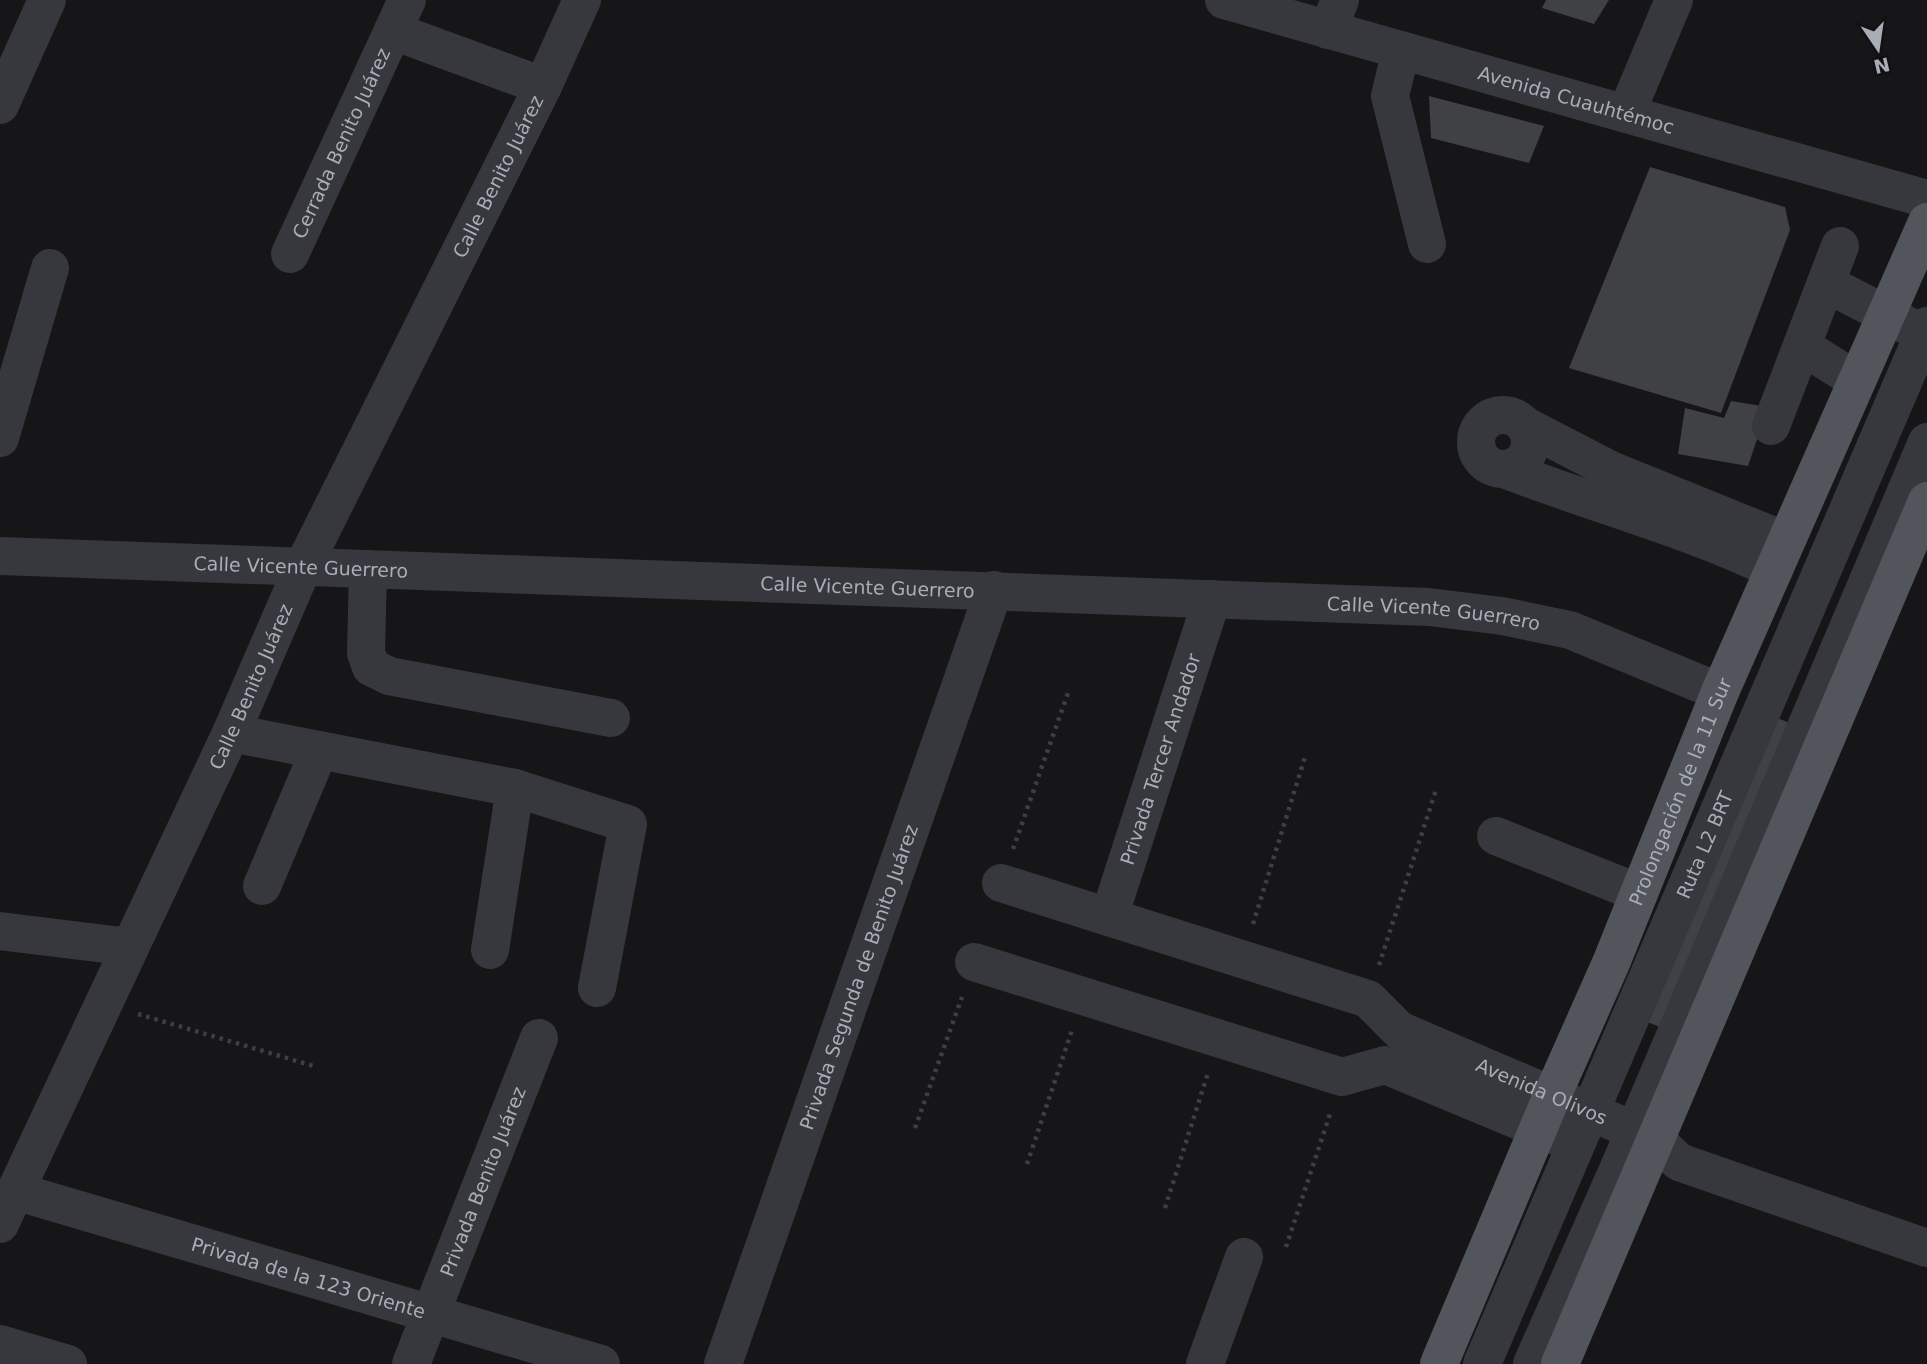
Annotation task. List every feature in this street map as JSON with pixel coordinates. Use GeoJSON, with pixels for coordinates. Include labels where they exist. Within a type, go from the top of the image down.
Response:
{"type":"FeatureCollection","features":[{"type":"Feature","properties":{"kind":"main road","name":"Prolongación de la 11 Sur"},"geometry":{"type":"LineString","coordinates":[[1440,1364],[1639,893],[1720,692],[1927,222]]}},
{"type":"Feature","properties":{"kind":"main road"},"geometry":{"type":"LineString","coordinates":[[1560,1364],[1646,1154],[1927,501]]}},
{"type":"Feature","properties":{"kind":"street"},"geometry":{"type":"LineString","coordinates":[[0,105],[47,0]]}},
{"type":"Feature","properties":{"kind":"street","name":"Calle Benito Juárez"},"geometry":{"type":"LineString","coordinates":[[8,1208],[232,733],[303,567],[543,86],[582,0]]}},
{"type":"Feature","properties":{"kind":"street","name":"Avenida Cuauhtémoc"},"geometry":{"type":"LineString","coordinates":[[1224,0],[1334,15],[1401,50],[1927,199]]}},
{"type":"Feature","properties":{"kind":"street"},"geometry":{"type":"LineString","coordinates":[[1626,114],[1674,0]]}},
{"type":"Feature","properties":{"kind":"street","name":"Cerrada Benito Juárez"},"geometry":{"type":"LineString","coordinates":[[290,254],[400,15],[543,86]]}},
{"type":"Feature","properties":{"kind":"street"},"geometry":{"type":"LineString","coordinates":[[1401,50],[1390,96],[1427,244]]}},
{"type":"Feature","properties":{"kind":"street"},"geometry":{"type":"LineString","coordinates":[[1770,426],[1840,246]]}},
{"type":"Feature","properties":{"kind":"street"},"geometry":{"type":"LineString","coordinates":[[0,438],[50,268]]}},
{"type":"Feature","properties":{"kind":"street"},"geometry":{"type":"LineString","coordinates":[[1827,284],[1926,332]]}},
{"type":"Feature","properties":{"kind":"street","name":"Ruta L2 BRT"},"geometry":{"type":"LineString","coordinates":[[1482,1364],[1926,332]]}},
{"type":"Feature","properties":{"kind":"street"},"geometry":{"type":"LineString","coordinates":[[1802,346],[1857,381]]}},
{"type":"Feature","properties":{"kind":"street"},"geometry":{"type":"LineString","coordinates":[[1526,426],[1780,555],[1748,557],[1637,514],[1504,469],[1515,466],[1524,458],[1530,437],[1526,426]]}},
{"type":"Feature","properties":{"kind":"street"},"geometry":{"type":"LineString","coordinates":[[1532,1364],[1646,1154],[1927,442]]}},
{"type":"Feature","properties":{"kind":"street","name":"Calle Vicente Guerrero"},"geometry":{"type":"LineString","coordinates":[[0,556],[1429,607],[1502,616],[1570,630],[1720,692]]}},
{"type":"Feature","properties":{"kind":"street"},"geometry":{"type":"LineString","coordinates":[[368,569],[366,653],[371,667],[389,676],[611,718]]}},
{"type":"Feature","properties":{"kind":"street","name":"Privada Segunda de Benito Juárez"},"geometry":{"type":"LineString","coordinates":[[723,1364],[994,590]]}},
{"type":"Feature","properties":{"kind":"street","name":"Privada Tercer Andador"},"geometry":{"type":"LineString","coordinates":[[1109,917],[1212,599]]}},
{"type":"Feature","properties":{"kind":"street"},"geometry":{"type":"LineString","coordinates":[[232,733],[515,788],[628,824],[597,988]]}},
{"type":"Feature","properties":{"kind":"street"},"geometry":{"type":"LineString","coordinates":[[262,886],[318,751]]}},
{"type":"Feature","properties":{"kind":"street"},"geometry":{"type":"LineString","coordinates":[[490,950],[515,788]]}},
{"type":"Feature","properties":{"kind":"street"},"geometry":{"type":"LineString","coordinates":[[1496,836],[1639,893]]}},
{"type":"Feature","properties":{"kind":"street"},"geometry":{"type":"LineString","coordinates":[[1001,883],[1367,999],[1399,1030],[1385,1065]]}},
{"type":"Feature","properties":{"kind":"street"},"geometry":{"type":"LineString","coordinates":[[0,931],[130,947]]}},
{"type":"Feature","properties":{"kind":"street"},"geometry":{"type":"LineString","coordinates":[[974,962],[1342,1077],[1385,1065],[1545,1112]]}},
{"type":"Feature","properties":{"kind":"street","name":"Avenida Olivos"},"geometry":{"type":"LineString","coordinates":[[1399,1030],[1545,1112],[1646,1154],[1927,1248]]}},
{"type":"Feature","properties":{"kind":"street","name":"Privada Benito Juárez"},"geometry":{"type":"LineString","coordinates":[[411,1364],[540,1038]]}},
{"type":"Feature","properties":{"kind":"street","name":"Privada de la 123 Oriente"},"geometry":{"type":"LineString","coordinates":[[8,1208],[430,1314],[601,1364]]}},
{"type":"Feature","properties":{"kind":"street"},"geometry":{"type":"LineString","coordinates":[[1205,1364],[1244,1257]]}},
{"type":"Feature","properties":{"kind":"street"},"geometry":{"type":"LineString","coordinates":[[0,1345],[68,1364]]}},
{"type":"Feature","properties":{"kind":"path"},"geometry":{"type":"LineString","coordinates":[[1242,958],[1306,754]]}},
{"type":"Feature","properties":{"kind":"path"},"geometry":{"type":"LineString","coordinates":[[1367,999],[1436,790]]}},
{"type":"Feature","properties":{"kind":"path"},"geometry":{"type":"LineString","coordinates":[[1027,1164],[1083,996]]}},
{"type":"Feature","properties":{"kind":"path"},"geometry":{"type":"LineString","coordinates":[[103,1003],[317,1067]]}},
{"type":"Feature","properties":{"kind":"path"},"geometry":{"type":"LineString","coordinates":[[1164,1208],[1218,1038]]}},
{"type":"Feature","properties":{"kind":"path"},"geometry":{"type":"LineString","coordinates":[[1286,1247],[1342,1077]]}},
{"type":"Feature","properties":{"kind":"building"},"geometry":{"type":"Polygon","coordinates":[[[1546,0],[1609,0],[1594,24],[1542,8],[1546,0]]]}},
{"type":"Feature","properties":{"kind":"building"},"geometry":{"type":"Polygon","coordinates":[[[1429,96],[1544,126],[1529,163],[1431,138],[1429,96]]]}},
{"type":"Feature","properties":{"kind":"building"},"geometry":{"type":"Polygon","coordinates":[[[1650,167],[1785,207],[1790,230],[1721,413],[1569,368],[1650,167]]]}},
{"type":"Feature","properties":{"kind":"building"},"geometry":{"type":"Polygon","coordinates":[[[1731,401],[1768,407],[1748,466],[1678,454],[1685,408],[1724,418],[1731,401]]]}},
{"type":"Feature","properties":{"kind":"building"},"geometry":{"type":"Polygon","coordinates":[[[1763,712],[1799,727],[1673,1032],[1637,1018],[1763,712]]]}}]}
